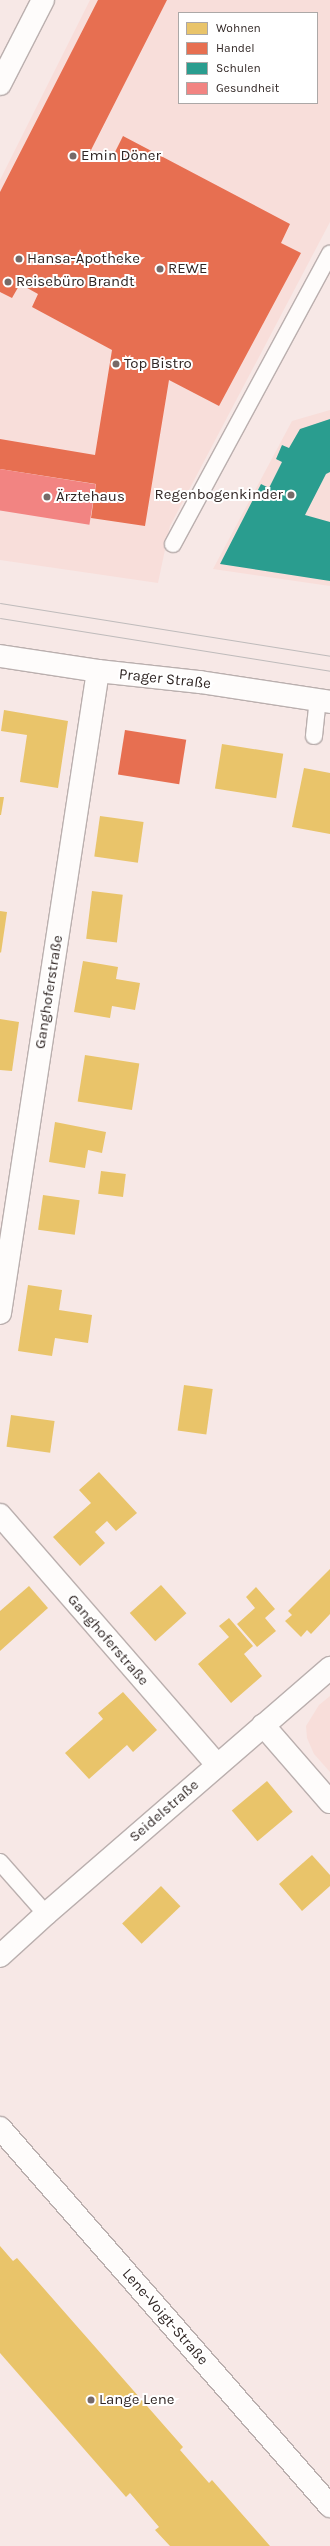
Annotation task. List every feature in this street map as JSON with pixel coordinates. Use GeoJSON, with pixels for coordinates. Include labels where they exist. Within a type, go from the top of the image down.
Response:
{"type":"FeatureCollection","features":[{"type":"Feature","properties":{"kind":"street"},"geometry":{"type":"LineString","coordinates":[[0,84],[43,0]]}},
{"type":"Feature","properties":{"kind":"street","name":"Prager Straße"},"geometry":{"type":"LineString","coordinates":[[0,656],[98,671],[200,682],[324,701]]}},
{"type":"Feature","properties":{"kind":"street","name":"Ganghoferstraße"},"geometry":{"type":"LineString","coordinates":[[0,1313],[98,671]]}},
{"type":"Feature","properties":{"kind":"street","name":"Ganghoferstraße"},"geometry":{"type":"LineString","coordinates":[[0,1515],[217,1765]]}},
{"type":"Feature","properties":{"kind":"street","name":"Seidelstraße"},"geometry":{"type":"LineString","coordinates":[[0,1956],[46,1914],[330,1668]]}},
{"type":"Feature","properties":{"kind":"street"},"geometry":{"type":"LineString","coordinates":[[263,1725],[330,1802]]}},
{"type":"Feature","properties":{"kind":"street","name":"Lene-Voigt-Straße"},"geometry":{"type":"LineString","coordinates":[[0,2128],[330,2506]]}},
{"type":"Feature","properties":{"kind":"lane"},"geometry":{"type":"LineString","coordinates":[[173,544],[330,254]]}},
{"type":"Feature","properties":{"kind":"lane"},"geometry":{"type":"LineString","coordinates":[[314,736],[324,701]]}},
{"type":"Feature","properties":{"kind":"lane"},"geometry":{"type":"LineString","coordinates":[[0,1862],[46,1914]]}},
{"type":"Feature","properties":{"kind":"shaded area"},"geometry":{"type":"Polygon","coordinates":[[[90,0],[330,0],[330,222],[170,526],[158,583],[0,560],[0,180],[90,0]]]}},
{"type":"Feature","properties":{"kind":"shaded area","name":"Regenbogenkinder"},"geometry":{"type":"Polygon","coordinates":[[[330,410],[330,586],[213,569],[292,421],[330,410]]]}},
{"type":"Feature","properties":{"kind":"shaded area"},"geometry":{"type":"Polygon","coordinates":[[[330,1696],[330,1772],[314,1754],[307,1738],[306,1726],[319,1705],[330,1696]]]}},
{"type":"Feature","properties":{"kind":"building: Wohnen"},"geometry":{"type":"Polygon","coordinates":[[[4,710],[68,721],[58,788],[20,782],[27,735],[1,731],[4,710]]]}},
{"type":"Feature","properties":{"kind":"building: Wohnen"},"geometry":{"type":"Polygon","coordinates":[[[222,744],[283,754],[276,798],[215,788],[222,744]]]}},
{"type":"Feature","properties":{"kind":"building: Wohnen"},"geometry":{"type":"Polygon","coordinates":[[[304,768],[330,773],[330,834],[292,827],[304,768]]]}},
{"type":"Feature","properties":{"kind":"building: Wohnen"},"geometry":{"type":"Polygon","coordinates":[[[0,797],[4,797],[1,815],[0,815],[0,797]]]}},
{"type":"Feature","properties":{"kind":"building: Wohnen"},"geometry":{"type":"Polygon","coordinates":[[[100,816],[144,822],[138,863],[94,857],[100,816]]]}},
{"type":"Feature","properties":{"kind":"building: Wohnen"},"geometry":{"type":"Polygon","coordinates":[[[92,891],[123,895],[117,942],[86,939],[92,891]]]}},
{"type":"Feature","properties":{"kind":"building: Wohnen"},"geometry":{"type":"Polygon","coordinates":[[[0,911],[7,912],[1,953],[0,952],[0,911]]]}},
{"type":"Feature","properties":{"kind":"building: Wohnen"},"geometry":{"type":"Polygon","coordinates":[[[83,961],[118,967],[116,979],[140,983],[135,1010],[112,1006],[110,1018],[74,1012],[83,961]]]}},
{"type":"Feature","properties":{"kind":"building: Wohnen"},"geometry":{"type":"Polygon","coordinates":[[[0,1019],[19,1022],[12,1071],[0,1070],[0,1019]]]}},
{"type":"Feature","properties":{"kind":"building: Wohnen"},"geometry":{"type":"Polygon","coordinates":[[[85,1055],[139,1064],[132,1110],[78,1101],[85,1055]]]}},
{"type":"Feature","properties":{"kind":"building: Wohnen"},"geometry":{"type":"Polygon","coordinates":[[[55,1122],[106,1132],[102,1153],[88,1150],[85,1168],[49,1162],[55,1122]]]}},
{"type":"Feature","properties":{"kind":"building: Wohnen"},"geometry":{"type":"Polygon","coordinates":[[[101,1171],[126,1174],[123,1197],[98,1194],[101,1171]]]}},
{"type":"Feature","properties":{"kind":"building: Wohnen"},"geometry":{"type":"Polygon","coordinates":[[[43,1195],[80,1200],[75,1235],[38,1230],[43,1195]]]}},
{"type":"Feature","properties":{"kind":"building: Wohnen"},"geometry":{"type":"Polygon","coordinates":[[[28,1285],[62,1290],[59,1310],[92,1315],[88,1343],[55,1338],[52,1356],[18,1351],[28,1285]]]}},
{"type":"Feature","properties":{"kind":"building: Wohnen"},"geometry":{"type":"Polygon","coordinates":[[[184,1385],[213,1389],[206,1435],[178,1431],[184,1385]]]}},
{"type":"Feature","properties":{"kind":"building: Wohnen"},"geometry":{"type":"Polygon","coordinates":[[[11,1415],[55,1421],[50,1453],[7,1447],[11,1415]]]}},
{"type":"Feature","properties":{"kind":"building: Wohnen"},"geometry":{"type":"Polygon","coordinates":[[[99,1472],[137,1513],[116,1531],[107,1521],[95,1532],[105,1543],[80,1566],[53,1537],[91,1503],[79,1490],[99,1472]]]}},
{"type":"Feature","properties":{"kind":"building: Wohnen"},"geometry":{"type":"Polygon","coordinates":[[[330,1569],[330,1614],[311,1634],[307,1630],[301,1637],[285,1621],[292,1615],[288,1611],[330,1569]]]}},
{"type":"Feature","properties":{"kind":"building: Wohnen"},"geometry":{"type":"Polygon","coordinates":[[[161,1585],[186,1613],[155,1641],[130,1613],[161,1585]]]}},
{"type":"Feature","properties":{"kind":"building: Wohnen"},"geometry":{"type":"Polygon","coordinates":[[[29,1586],[48,1608],[0,1651],[0,1611],[29,1586]]]}},
{"type":"Feature","properties":{"kind":"building: Wohnen"},"geometry":{"type":"Polygon","coordinates":[[[256,1587],[275,1609],[265,1618],[276,1631],[257,1647],[237,1624],[255,1608],[246,1597],[256,1587]]]}},
{"type":"Feature","properties":{"kind":"building: Wohnen"},"geometry":{"type":"Polygon","coordinates":[[[229,1618],[253,1646],[244,1654],[262,1676],[231,1703],[198,1664],[229,1637],[219,1626],[229,1618]]]}},
{"type":"Feature","properties":{"kind":"building: Wohnen"},"geometry":{"type":"Polygon","coordinates":[[[123,1692],[157,1730],[133,1752],[127,1745],[89,1779],[65,1753],[103,1719],[98,1713],[123,1692]]]}},
{"type":"Feature","properties":{"kind":"building: Wohnen"},"geometry":{"type":"Polygon","coordinates":[[[267,1781],[293,1812],[257,1841],[232,1811],[267,1781]]]}},
{"type":"Feature","properties":{"kind":"building: Wohnen"},"geometry":{"type":"Polygon","coordinates":[[[312,1855],[330,1875],[330,1886],[302,1911],[279,1884],[312,1855]]]}},
{"type":"Feature","properties":{"kind":"building: Wohnen"},"geometry":{"type":"Polygon","coordinates":[[[161,1886],[180,1906],[142,1944],[122,1924],[161,1886]]]}},
{"type":"Feature","properties":{"kind":"building: Wohnen","name":"Lange Lene"},"geometry":{"type":"Polygon","coordinates":[[[0,2246],[13,2261],[17,2258],[183,2447],[180,2450],[209,2483],[212,2480],[270,2546],[170,2546],[155,2530],[159,2527],[130,2493],[126,2497],[0,2353],[0,2246]]]}},
{"type":"Feature","properties":{"kind":"building: Handel"},"geometry":{"type":"Polygon","coordinates":[[[98,0],[167,0],[90,152],[110,162],[123,136],[290,224],[281,243],[301,253],[219,406],[169,380],[145,526],[91,518],[96,484],[0,469],[0,439],[95,455],[112,350],[32,307],[38,294],[20,284],[12,298],[0,292],[0,192],[98,0]]]}},
{"type":"Feature","properties":{"kind":"building: Handel"},"geometry":{"type":"Polygon","coordinates":[[[125,730],[186,740],[179,784],[118,774],[125,730]]]}},
{"type":"Feature","properties":{"kind":"building: Schulen","name":"Regenbogenkinder"},"geometry":{"type":"Polygon","coordinates":[[[330,419],[330,472],[326,474],[305,515],[330,522],[330,581],[220,564],[261,484],[269,488],[282,462],[276,459],[282,445],[289,448],[300,429],[330,419]]]}},
{"type":"Feature","properties":{"kind":"building: Gesundheit","name":"Ärztehaus"},"geometry":{"type":"Polygon","coordinates":[[[0,469],[96,484],[89,525],[0,511],[0,469]]]}},
{"type":"Feature","properties":{"kind":"tram line"},"geometry":{"type":"LineString","coordinates":[[0,603],[330,656]]}},
{"type":"Feature","properties":{"kind":"tram line"},"geometry":{"type":"LineString","coordinates":[[0,618],[330,671]]}},
{"type":"Feature","properties":{"kind":"place","name":"Emin Döner"},"geometry":{"type":"Point","coordinates":[73,156]}},
{"type":"Feature","properties":{"kind":"place","name":"Hansa-Apotheke"},"geometry":{"type":"Point","coordinates":[19,259]}},
{"type":"Feature","properties":{"kind":"place","name":"REWE"},"geometry":{"type":"Point","coordinates":[160,269]}},
{"type":"Feature","properties":{"kind":"place","name":"Reisebüro Brandt"},"geometry":{"type":"Point","coordinates":[8,282]}},
{"type":"Feature","properties":{"kind":"place","name":"Top Bistro"},"geometry":{"type":"Point","coordinates":[116,364]}},
{"type":"Feature","properties":{"kind":"place","name":"Regenbogenkinder"},"geometry":{"type":"Point","coordinates":[291,495]}},
{"type":"Feature","properties":{"kind":"place","name":"Ärztehaus"},"geometry":{"type":"Point","coordinates":[47,497]}},
{"type":"Feature","properties":{"kind":"place","name":"Lange Lene"},"geometry":{"type":"Point","coordinates":[91,2400]}}]}
